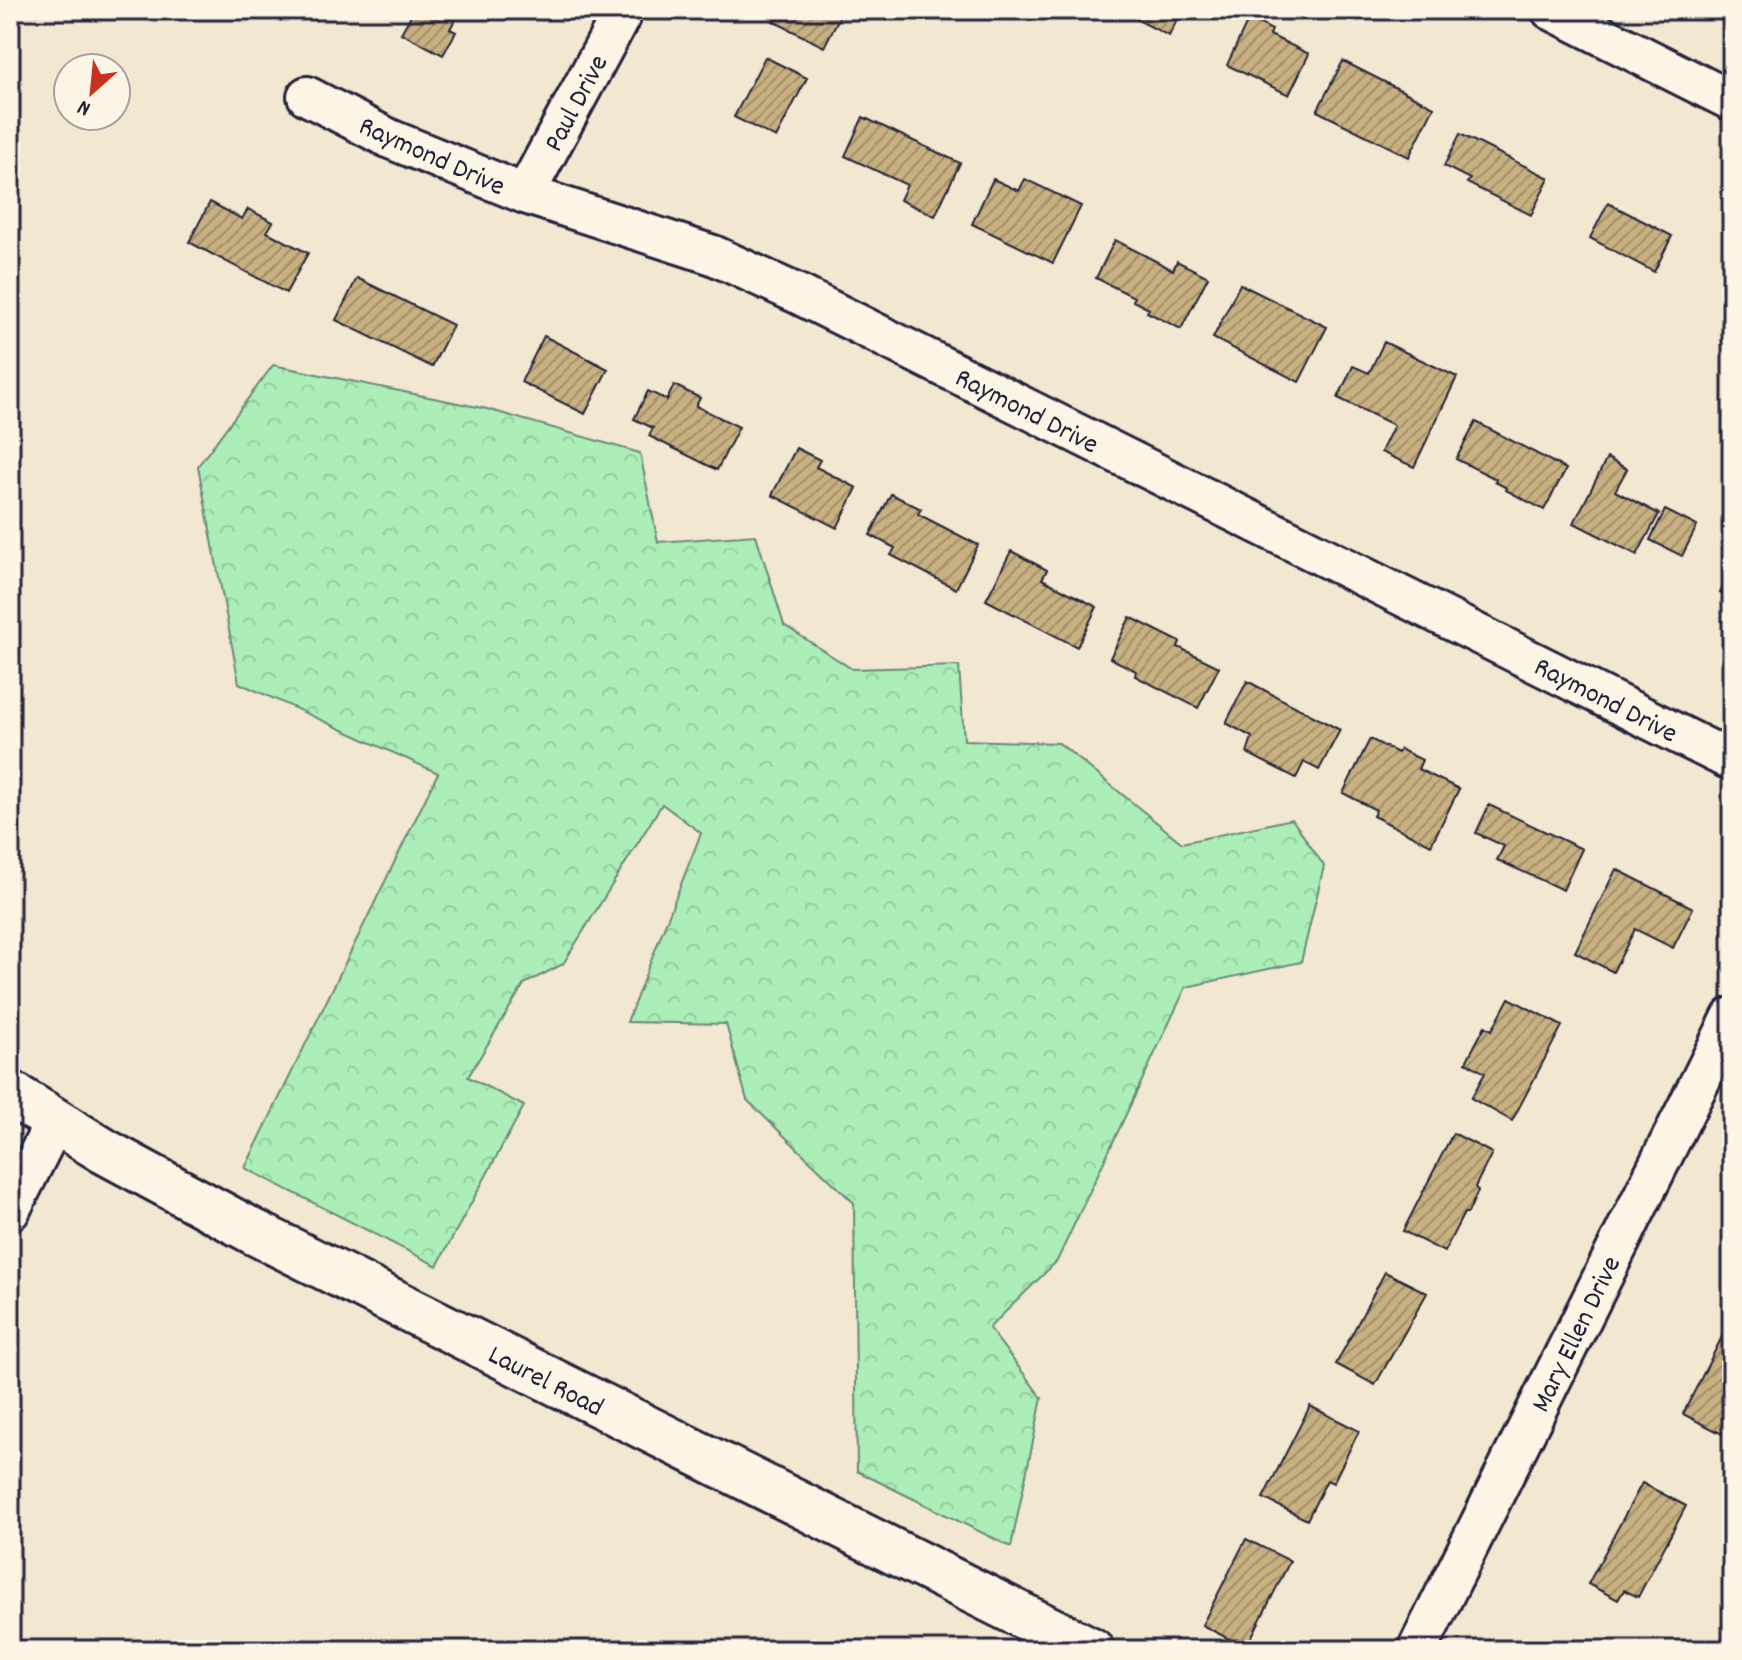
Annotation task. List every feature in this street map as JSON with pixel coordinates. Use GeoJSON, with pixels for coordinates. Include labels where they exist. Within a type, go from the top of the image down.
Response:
{"type":"FeatureCollection","features":[{"type":"Feature","properties":{"kind":"street","name":"Paul Drive"},"geometry":{"type":"LineString","coordinates":[[525,194],[624,10]]}},
{"type":"Feature","properties":{"kind":"street"},"geometry":{"type":"LineString","coordinates":[[1551,10],[1732,101]]}},
{"type":"Feature","properties":{"kind":"street","name":"Raymond Drive"},"geometry":{"type":"LineString","coordinates":[[307,96],[390,139],[525,194],[713,255],[800,295],[1732,761]]}},
{"type":"Feature","properties":{"kind":"street","name":"Mary Ellen Drive"},"geometry":{"type":"LineString","coordinates":[[1417,1650],[1732,1017]]}},
{"type":"Feature","properties":{"kind":"street","name":"Laurel Road"},"geometry":{"type":"LineString","coordinates":[[10,1093],[131,1166],[254,1232],[1091,1650]]}},
{"type":"Feature","properties":{"kind":"street"},"geometry":{"type":"LineString","coordinates":[[10,1211],[55,1121]]}},
{"type":"Feature","properties":{"kind":"green space"},"geometry":{"type":"Polygon","coordinates":[[[273,365],[487,409],[640,453],[658,542],[756,535],[784,625],[852,669],[959,666],[964,740],[1059,743],[1182,843],[1292,819],[1324,866],[1301,962],[1186,987],[1057,1261],[989,1328],[1042,1398],[1011,1547],[857,1471],[854,1203],[747,1100],[726,1024],[627,1022],[701,833],[662,804],[563,964],[524,984],[468,1077],[524,1106],[437,1266],[245,1168],[438,773],[239,683],[198,466],[273,365]]]}},
{"type":"Feature","properties":{"kind":"building"},"geometry":{"type":"Polygon","coordinates":[[[414,10],[460,10],[450,29],[456,32],[443,55],[401,33],[414,10]]]}},
{"type":"Feature","properties":{"kind":"building"},"geometry":{"type":"Polygon","coordinates":[[[778,10],[843,10],[824,47],[773,21],[778,10]]]}},
{"type":"Feature","properties":{"kind":"building"},"geometry":{"type":"Polygon","coordinates":[[[1118,10],[1182,10],[1169,36],[1118,10]]]}},
{"type":"Feature","properties":{"kind":"building"},"geometry":{"type":"Polygon","coordinates":[[[1249,18],[1272,30],[1270,35],[1309,54],[1289,95],[1227,65],[1249,18]]]}},
{"type":"Feature","properties":{"kind":"building"},"geometry":{"type":"Polygon","coordinates":[[[765,57],[807,78],[776,138],[734,117],[765,57]]]}},
{"type":"Feature","properties":{"kind":"building"},"geometry":{"type":"Polygon","coordinates":[[[1343,61],[1434,107],[1409,157],[1317,111],[1343,61]]]}},
{"type":"Feature","properties":{"kind":"building"},"geometry":{"type":"Polygon","coordinates":[[[863,117],[960,163],[935,216],[900,200],[907,185],[845,156],[863,117]]]}},
{"type":"Feature","properties":{"kind":"building"},"geometry":{"type":"Polygon","coordinates":[[[1460,134],[1549,178],[1531,215],[1467,183],[1470,179],[1444,166],[1460,134]]]}},
{"type":"Feature","properties":{"kind":"building"},"geometry":{"type":"Polygon","coordinates":[[[993,179],[1019,191],[1025,179],[1081,206],[1053,263],[972,224],[993,179]]]}},
{"type":"Feature","properties":{"kind":"building"},"geometry":{"type":"Polygon","coordinates":[[[210,202],[242,219],[248,209],[273,222],[267,232],[308,253],[286,293],[189,242],[210,202]]]}},
{"type":"Feature","properties":{"kind":"building"},"geometry":{"type":"Polygon","coordinates":[[[1608,203],[1672,236],[1654,272],[1590,238],[1608,203]]]}},
{"type":"Feature","properties":{"kind":"building"},"geometry":{"type":"Polygon","coordinates":[[[1115,240],[1173,270],[1177,261],[1208,277],[1181,329],[1147,312],[1149,309],[1133,301],[1134,297],[1096,278],[1115,240]]]}},
{"type":"Feature","properties":{"kind":"building"},"geometry":{"type":"Polygon","coordinates":[[[357,278],[453,325],[432,367],[336,320],[357,278]]]}},
{"type":"Feature","properties":{"kind":"building"},"geometry":{"type":"Polygon","coordinates":[[[1240,284],[1327,327],[1299,382],[1213,338],[1240,284]]]}},
{"type":"Feature","properties":{"kind":"building"},"geometry":{"type":"Polygon","coordinates":[[[544,336],[608,369],[585,414],[521,382],[544,336]]]}},
{"type":"Feature","properties":{"kind":"building"},"geometry":{"type":"Polygon","coordinates":[[[1384,342],[1457,377],[1414,467],[1381,452],[1394,425],[1338,398],[1353,366],[1369,373],[1384,342]]]}},
{"type":"Feature","properties":{"kind":"building"},"geometry":{"type":"Polygon","coordinates":[[[674,385],[700,398],[696,406],[739,427],[717,470],[649,436],[653,428],[634,419],[648,391],[667,400],[674,385]]]}},
{"type":"Feature","properties":{"kind":"building"},"geometry":{"type":"Polygon","coordinates":[[[1476,422],[1566,469],[1544,510],[1506,490],[1495,482],[1496,479],[1456,459],[1476,422]]]}},
{"type":"Feature","properties":{"kind":"building"},"geometry":{"type":"Polygon","coordinates":[[[796,448],[820,460],[816,467],[857,488],[837,528],[772,495],[796,448]]]}},
{"type":"Feature","properties":{"kind":"building"},"geometry":{"type":"Polygon","coordinates":[[[1607,458],[1627,469],[1615,491],[1659,514],[1637,555],[1574,523],[1607,458]]]}},
{"type":"Feature","properties":{"kind":"building"},"geometry":{"type":"Polygon","coordinates":[[[891,494],[921,509],[918,514],[978,545],[956,589],[891,555],[895,548],[870,535],[891,494]]]}},
{"type":"Feature","properties":{"kind":"building"},"geometry":{"type":"Polygon","coordinates":[[[1665,510],[1697,526],[1682,556],[1650,540],[1665,510]]]}},
{"type":"Feature","properties":{"kind":"building"},"geometry":{"type":"Polygon","coordinates":[[[1011,551],[1047,570],[1042,579],[1097,607],[1077,647],[986,600],[1011,551]]]}},
{"type":"Feature","properties":{"kind":"building"},"geometry":{"type":"Polygon","coordinates":[[[1732,570],[1732,599],[1720,593],[1732,570]]]}},
{"type":"Feature","properties":{"kind":"building"},"geometry":{"type":"Polygon","coordinates":[[[1130,617],[1180,642],[1178,647],[1219,667],[1198,708],[1135,676],[1136,671],[1110,658],[1130,617]]]}},
{"type":"Feature","properties":{"kind":"building"},"geometry":{"type":"Polygon","coordinates":[[[1247,681],[1340,730],[1319,770],[1304,762],[1296,778],[1247,753],[1252,737],[1226,723],[1247,681]]]}},
{"type":"Feature","properties":{"kind":"building"},"geometry":{"type":"Polygon","coordinates":[[[1370,739],[1398,753],[1400,749],[1422,760],[1418,769],[1459,789],[1431,845],[1373,816],[1376,810],[1343,793],[1370,739]]]}},
{"type":"Feature","properties":{"kind":"building"},"geometry":{"type":"Polygon","coordinates":[[[1489,805],[1582,849],[1563,890],[1497,860],[1504,846],[1476,833],[1489,805]]]}},
{"type":"Feature","properties":{"kind":"building"},"geometry":{"type":"Polygon","coordinates":[[[1616,869],[1693,908],[1673,948],[1635,929],[1613,972],[1575,952],[1616,869]]]}},
{"type":"Feature","properties":{"kind":"building"},"geometry":{"type":"Polygon","coordinates":[[[1509,998],[1562,1026],[1512,1121],[1471,1098],[1485,1073],[1466,1062],[1485,1026],[1492,1030],[1509,998]]]}},
{"type":"Feature","properties":{"kind":"building"},"geometry":{"type":"Polygon","coordinates":[[[1453,1133],[1492,1153],[1475,1187],[1478,1191],[1468,1213],[1464,1213],[1444,1252],[1403,1231],[1453,1133]]]}},
{"type":"Feature","properties":{"kind":"building"},"geometry":{"type":"Polygon","coordinates":[[[1385,1272],[1427,1293],[1375,1385],[1336,1364],[1385,1272]]]}},
{"type":"Feature","properties":{"kind":"building"},"geometry":{"type":"Polygon","coordinates":[[[1729,1323],[1732,1324],[1732,1415],[1722,1434],[1683,1414],[1729,1323]]]}},
{"type":"Feature","properties":{"kind":"building"},"geometry":{"type":"Polygon","coordinates":[[[1310,1406],[1359,1431],[1333,1483],[1327,1480],[1307,1520],[1263,1498],[1310,1406]]]}},
{"type":"Feature","properties":{"kind":"building"},"geometry":{"type":"Polygon","coordinates":[[[1642,1483],[1686,1506],[1638,1597],[1624,1590],[1618,1600],[1588,1584],[1642,1483]]]}},
{"type":"Feature","properties":{"kind":"building"},"geometry":{"type":"Polygon","coordinates":[[[1246,1539],[1290,1561],[1246,1648],[1202,1625],[1246,1539]]]}}]}
